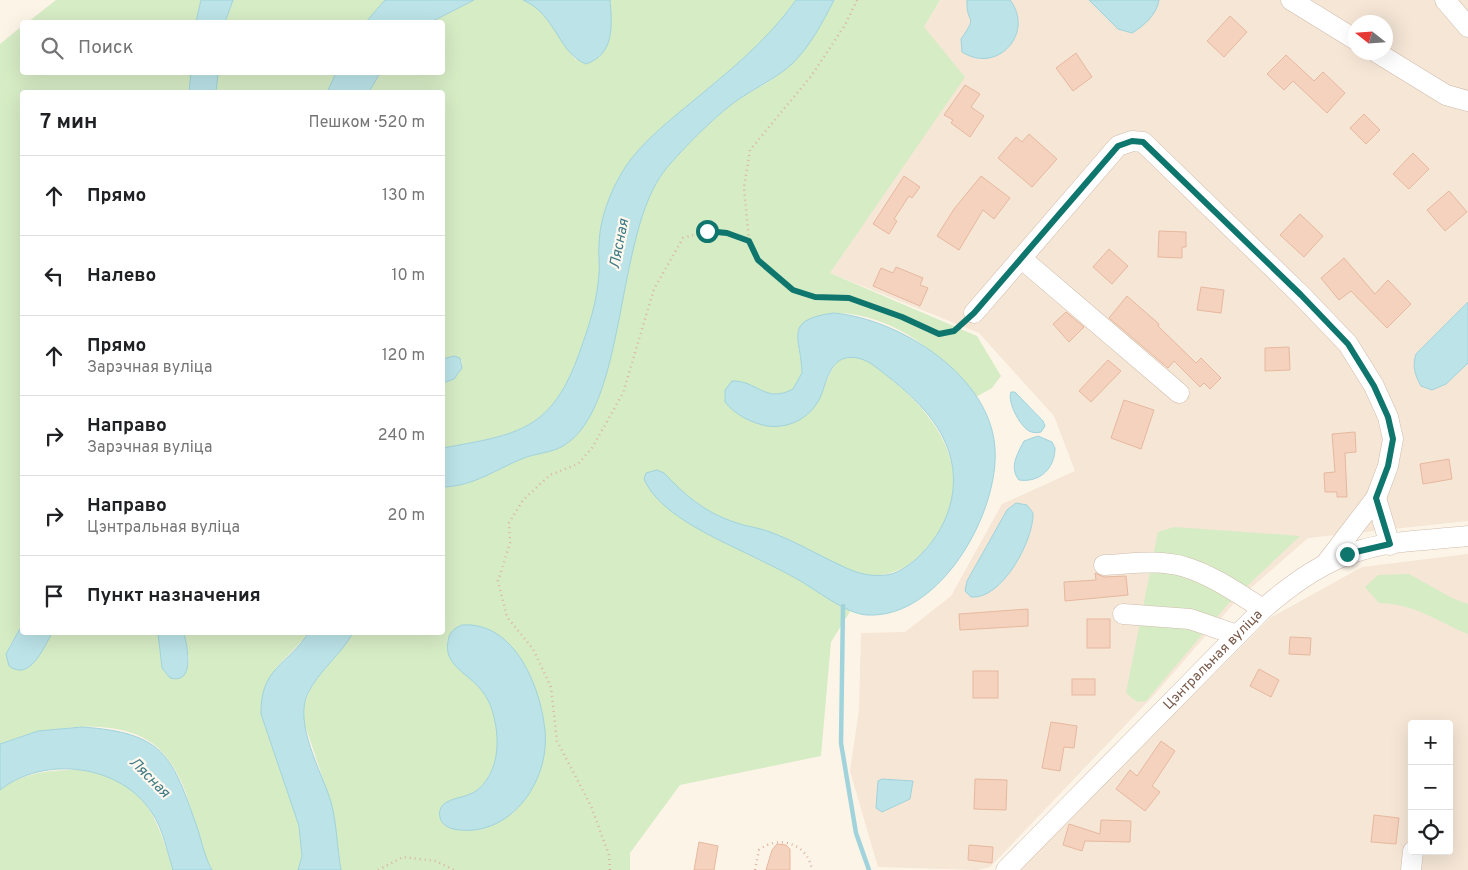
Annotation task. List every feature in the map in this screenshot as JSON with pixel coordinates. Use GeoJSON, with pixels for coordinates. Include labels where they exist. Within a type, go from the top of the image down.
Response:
{"type":"FeatureCollection","features":[{"type":"Feature","properties":{"kind":"street"},"geometry":{"type":"LineString","coordinates":[[1291,0],[1348,35]]}},
{"type":"Feature","properties":{"kind":"street"},"geometry":{"type":"LineString","coordinates":[[1445,0],[1468,28]]}},
{"type":"Feature","properties":{"kind":"street"},"geometry":{"type":"LineString","coordinates":[[1389,60],[1446,95],[1468,101]]}},
{"type":"Feature","properties":{"kind":"street"},"geometry":{"type":"LineString","coordinates":[[974,313],[1118,146],[1132,141],[1143,142],[1301,295],[1348,344],[1374,386],[1388,417],[1393,439],[1388,466],[1376,498],[1326,564]]}},
{"type":"Feature","properties":{"kind":"street"},"geometry":{"type":"LineString","coordinates":[[1021,258],[1179,394]]}},
{"type":"Feature","properties":{"kind":"street"},"geometry":{"type":"LineString","coordinates":[[1376,498],[1390,544]]}},
{"type":"Feature","properties":{"kind":"street","name":"Цэнтральная вуліца"},"geometry":{"type":"LineString","coordinates":[[1006,870],[1263,609],[1294,584],[1326,564],[1366,548],[1468,536]]}},
{"type":"Feature","properties":{"kind":"street"},"geometry":{"type":"LineString","coordinates":[[1104,566],[1151,562],[1185,567],[1233,590],[1263,609]]}},
{"type":"Feature","properties":{"kind":"street"},"geometry":{"type":"LineString","coordinates":[[1122,614],[1190,619],[1237,636]]}},
{"type":"Feature","properties":{"kind":"street"},"geometry":{"type":"LineString","coordinates":[[1410,870],[1412,855]]}},
{"type":"Feature","properties":{"kind":"path"},"geometry":{"type":"LineString","coordinates":[[857,0],[845,25],[812,75],[750,150],[744,187],[749,241],[758,260],[793,290],[815,297],[849,298],[902,317],[939,334],[954,331],[974,313]]}},
{"type":"Feature","properties":{"kind":"path"},"geometry":{"type":"LineString","coordinates":[[610,870],[609,855],[591,806],[556,741],[551,687],[533,649],[507,617],[498,581],[510,543],[509,523],[522,500],[550,475],[578,464],[592,448],[623,393],[654,289],[684,238],[707,231],[727,233],[749,241]]}},
{"type":"Feature","properties":{"kind":"path"},"geometry":{"type":"LineString","coordinates":[[755,870],[759,850],[777,841],[790,843],[801,849],[810,861],[812,870]]}},
{"type":"Feature","properties":{"kind":"path"},"geometry":{"type":"LineString","coordinates":[[378,870],[403,857],[436,861],[454,870]]}},
{"type":"Feature","properties":{"kind":"shaded area"},"geometry":{"type":"Polygon","coordinates":[[[940,0],[1468,0],[1468,521],[1308,538],[1235,602],[1155,694],[990,867],[978,870],[878,867],[850,771],[859,710],[861,633],[905,632],[951,596],[1002,504],[1075,471],[1054,416],[979,333],[830,273],[859,230],[924,27],[940,0]]]}},
{"type":"Feature","properties":{"kind":"shaded area"},"geometry":{"type":"Polygon","coordinates":[[[1468,554],[1468,870],[1018,870],[1270,618],[1362,567],[1468,554]]]}},
{"type":"Feature","properties":{"kind":"green space"},"geometry":{"type":"Polygon","coordinates":[[[56,0],[201,0],[196,20],[31,20],[56,0]]]}},
{"type":"Feature","properties":{"kind":"green space"},"geometry":{"type":"Polygon","coordinates":[[[233,0],[385,0],[368,20],[226,20],[233,0]]]}},
{"type":"Feature","properties":{"kind":"green space"},"geometry":{"type":"Polygon","coordinates":[[[474,0],[524,0],[541,10],[548,18],[576,60],[611,34],[610,0],[796,0],[757,45],[645,143],[626,166],[607,203],[602,224],[598,284],[592,314],[569,378],[557,398],[544,413],[530,424],[512,432],[493,438],[445,448],[445,382],[458,374],[462,367],[462,362],[460,358],[445,359],[445,90],[370,90],[379,75],[445,75],[445,20],[435,20],[474,0]]]}},
{"type":"Feature","properties":{"kind":"green space"},"geometry":{"type":"Polygon","coordinates":[[[834,0],[940,0],[924,27],[965,77],[830,273],[977,336],[1001,376],[992,388],[976,397],[949,366],[915,339],[877,320],[857,315],[832,313],[803,323],[798,335],[802,373],[793,389],[785,393],[771,394],[739,381],[739,415],[750,420],[772,425],[793,423],[811,411],[838,361],[853,355],[864,358],[873,364],[918,404],[945,444],[952,465],[954,486],[950,508],[940,530],[923,552],[892,573],[870,575],[858,573],[836,565],[781,536],[723,518],[696,502],[664,473],[656,496],[669,508],[698,528],[786,573],[851,610],[831,642],[821,756],[680,785],[630,853],[630,870],[341,870],[331,803],[303,719],[304,706],[314,683],[352,635],[445,635],[445,487],[465,484],[524,458],[561,447],[579,432],[590,417],[601,390],[612,348],[634,240],[652,190],[672,161],[712,121],[742,97],[776,77],[796,56],[817,29],[834,0]],[[448,637],[447,647],[449,656],[458,668],[477,684],[490,703],[497,729],[498,742],[493,768],[486,780],[473,793],[442,805],[512,814],[525,798],[535,781],[541,764],[543,729],[541,710],[529,673],[448,637]]]}},
{"type":"Feature","properties":{"kind":"green space"},"geometry":{"type":"Polygon","coordinates":[[[20,28],[20,75],[191,75],[189,90],[20,90],[20,628],[9,647],[41,652],[51,635],[158,635],[162,668],[170,678],[188,666],[189,658],[184,635],[307,635],[276,668],[261,714],[299,826],[302,856],[298,870],[212,870],[202,848],[189,802],[180,779],[164,754],[146,739],[127,731],[83,727],[38,733],[0,744],[0,44],[20,28]]]}},
{"type":"Feature","properties":{"kind":"green space"},"geometry":{"type":"Polygon","coordinates":[[[218,75],[335,75],[328,90],[216,90],[218,75]]]}},
{"type":"Feature","properties":{"kind":"green space"},"geometry":{"type":"Polygon","coordinates":[[[1174,527],[1300,536],[1228,604],[1146,701],[1137,702],[1126,693],[1158,532],[1174,527]]]}},
{"type":"Feature","properties":{"kind":"green space"},"geometry":{"type":"Polygon","coordinates":[[[1409,574],[1452,598],[1468,604],[1468,634],[1404,606],[1379,603],[1365,587],[1378,575],[1409,574]]]}},
{"type":"Feature","properties":{"kind":"green space"},"geometry":{"type":"Polygon","coordinates":[[[79,770],[101,774],[118,781],[132,790],[144,802],[160,832],[173,870],[0,870],[0,790],[18,779],[37,773],[79,770]]]}},
{"type":"Feature","properties":{"kind":"water"},"geometry":{"type":"Polygon","coordinates":[[[201,0],[233,0],[226,20],[196,20],[201,0]]]}},
{"type":"Feature","properties":{"kind":"water"},"geometry":{"type":"Polygon","coordinates":[[[385,0],[474,0],[435,20],[368,20],[385,0]]]}},
{"type":"Feature","properties":{"kind":"water"},"geometry":{"type":"Polygon","coordinates":[[[523,0],[610,0],[611,29],[607,46],[595,59],[586,64],[577,59],[562,43],[543,14],[523,0]]]}},
{"type":"Feature","properties":{"kind":"water","name":"Лясная"},"geometry":{"type":"Polygon","coordinates":[[[796,0],[834,0],[811,41],[793,63],[723,111],[665,170],[649,199],[637,235],[610,359],[599,396],[584,426],[563,446],[549,452],[524,458],[465,484],[445,487],[445,448],[493,438],[530,424],[544,413],[557,398],[569,378],[592,314],[598,284],[600,234],[607,203],[626,166],[645,143],[728,72],[784,16],[796,0]]]}},
{"type":"Feature","properties":{"kind":"water"},"geometry":{"type":"Polygon","coordinates":[[[967,0],[1010,0],[1017,12],[1018,25],[1015,37],[1009,47],[1000,54],[988,58],[975,58],[962,52],[961,39],[971,22],[967,0]]]}},
{"type":"Feature","properties":{"kind":"water"},"geometry":{"type":"Polygon","coordinates":[[[1089,0],[1159,0],[1156,10],[1149,19],[1132,33],[1118,29],[1089,0]]]}},
{"type":"Feature","properties":{"kind":"water"},"geometry":{"type":"Polygon","coordinates":[[[191,75],[218,75],[216,90],[189,90],[191,75]]]}},
{"type":"Feature","properties":{"kind":"water"},"geometry":{"type":"Polygon","coordinates":[[[335,75],[379,75],[370,90],[328,90],[335,75]]]}},
{"type":"Feature","properties":{"kind":"water"},"geometry":{"type":"Polygon","coordinates":[[[1468,302],[1468,363],[1446,384],[1432,390],[1421,386],[1415,371],[1416,354],[1468,302]]]}},
{"type":"Feature","properties":{"kind":"water"},"geometry":{"type":"Polygon","coordinates":[[[834,313],[860,318],[886,327],[913,339],[938,356],[960,375],[977,398],[990,422],[995,449],[994,475],[987,502],[976,531],[960,558],[941,581],[918,600],[894,612],[867,615],[859,614],[840,606],[792,576],[712,536],[679,517],[652,493],[644,479],[646,473],[657,470],[664,473],[687,496],[713,513],[739,524],[766,530],[858,572],[869,575],[890,574],[901,570],[915,560],[927,548],[944,522],[953,492],[953,476],[951,460],[940,432],[915,400],[894,381],[862,359],[845,358],[835,364],[831,370],[820,398],[811,411],[798,421],[783,426],[767,426],[750,421],[739,415],[725,402],[725,390],[732,381],[748,384],[775,394],[793,389],[802,373],[798,340],[798,332],[801,326],[807,320],[834,313]]]}},
{"type":"Feature","properties":{"kind":"water"},"geometry":{"type":"Polygon","coordinates":[[[454,356],[460,358],[462,368],[454,379],[445,382],[445,358],[454,356]]]}},
{"type":"Feature","properties":{"kind":"water"},"geometry":{"type":"Polygon","coordinates":[[[1011,392],[1015,392],[1043,421],[1045,426],[1041,432],[1030,432],[1021,424],[1012,407],[1011,392]]]}},
{"type":"Feature","properties":{"kind":"water"},"geometry":{"type":"Polygon","coordinates":[[[1038,436],[1052,442],[1055,448],[1052,462],[1045,473],[1040,476],[1033,479],[1019,480],[1014,466],[1019,451],[1024,441],[1038,436]]]}},
{"type":"Feature","properties":{"kind":"water"},"geometry":{"type":"Polygon","coordinates":[[[1016,503],[1027,505],[1033,513],[1032,524],[1022,552],[1005,579],[994,589],[983,595],[971,597],[965,591],[967,581],[1007,510],[1016,503]]]}},
{"type":"Feature","properties":{"kind":"water"},"geometry":{"type":"Polygon","coordinates":[[[462,625],[481,627],[497,634],[510,645],[522,660],[538,696],[545,731],[545,750],[541,769],[533,787],[522,803],[508,816],[492,826],[473,830],[453,829],[442,822],[440,815],[441,808],[445,803],[473,793],[483,784],[493,768],[497,750],[495,722],[489,702],[477,685],[453,663],[448,650],[448,641],[451,633],[462,625]]]}},
{"type":"Feature","properties":{"kind":"water"},"geometry":{"type":"Polygon","coordinates":[[[20,629],[20,635],[51,635],[35,661],[23,670],[17,670],[9,666],[6,654],[20,629]]]}},
{"type":"Feature","properties":{"kind":"water"},"geometry":{"type":"Polygon","coordinates":[[[158,635],[184,635],[188,663],[184,676],[178,679],[170,678],[162,668],[158,635]]]}},
{"type":"Feature","properties":{"kind":"water"},"geometry":{"type":"Polygon","coordinates":[[[307,635],[352,635],[313,685],[304,705],[306,733],[310,748],[333,810],[341,870],[298,870],[302,856],[299,826],[261,714],[262,699],[270,677],[276,668],[307,635]]]}},
{"type":"Feature","properties":{"kind":"water","name":"Лясная"},"geometry":{"type":"Polygon","coordinates":[[[82,727],[132,735],[149,743],[162,753],[172,766],[181,784],[212,870],[173,870],[162,833],[152,813],[138,797],[121,784],[102,775],[81,770],[59,769],[38,772],[18,779],[0,790],[0,744],[38,731],[82,727]]]}},
{"type":"Feature","properties":{"kind":"water"},"geometry":{"type":"Polygon","coordinates":[[[882,779],[913,781],[910,799],[882,812],[876,808],[878,781],[882,779]]]}},
{"type":"Feature","properties":{"kind":"building"},"geometry":{"type":"Polygon","coordinates":[[[1230,16],[1247,32],[1224,57],[1207,41],[1230,16]]]}},
{"type":"Feature","properties":{"kind":"building"},"geometry":{"type":"Polygon","coordinates":[[[1076,53],[1092,77],[1073,91],[1056,68],[1076,53]]]}},
{"type":"Feature","properties":{"kind":"building"},"geometry":{"type":"Polygon","coordinates":[[[1286,55],[1314,81],[1323,72],[1345,93],[1327,113],[1293,81],[1284,90],[1267,74],[1286,55]]]}},
{"type":"Feature","properties":{"kind":"building"},"geometry":{"type":"Polygon","coordinates":[[[965,85],[980,94],[971,107],[984,116],[970,137],[951,123],[953,120],[944,115],[965,85]]]}},
{"type":"Feature","properties":{"kind":"building"},"geometry":{"type":"Polygon","coordinates":[[[1364,114],[1380,130],[1366,144],[1350,128],[1364,114]]]}},
{"type":"Feature","properties":{"kind":"building"},"geometry":{"type":"Polygon","coordinates":[[[1029,134],[1057,159],[1032,187],[998,158],[1016,137],[1022,142],[1029,134]]]}},
{"type":"Feature","properties":{"kind":"building"},"geometry":{"type":"Polygon","coordinates":[[[1413,153],[1429,169],[1409,189],[1393,174],[1413,153]]]}},
{"type":"Feature","properties":{"kind":"building"},"geometry":{"type":"Polygon","coordinates":[[[904,176],[920,187],[912,198],[909,196],[894,219],[897,221],[889,234],[873,224],[904,176]]]}},
{"type":"Feature","properties":{"kind":"building"},"geometry":{"type":"Polygon","coordinates":[[[981,176],[1010,198],[994,219],[983,210],[959,250],[937,236],[954,209],[981,176]]]}},
{"type":"Feature","properties":{"kind":"building"},"geometry":{"type":"Polygon","coordinates":[[[1449,191],[1467,212],[1445,231],[1427,210],[1449,191]]]}},
{"type":"Feature","properties":{"kind":"building"},"geometry":{"type":"Polygon","coordinates":[[[1300,214],[1323,236],[1304,257],[1280,235],[1300,214]]]}},
{"type":"Feature","properties":{"kind":"building"},"geometry":{"type":"Polygon","coordinates":[[[1159,231],[1186,232],[1186,247],[1182,247],[1182,258],[1158,257],[1159,231]]]}},
{"type":"Feature","properties":{"kind":"building"},"geometry":{"type":"Polygon","coordinates":[[[1109,249],[1128,266],[1112,284],[1093,267],[1109,249]]]}},
{"type":"Feature","properties":{"kind":"building"},"geometry":{"type":"Polygon","coordinates":[[[1344,258],[1375,294],[1388,280],[1411,304],[1387,328],[1351,291],[1339,300],[1321,278],[1344,258]]]}},
{"type":"Feature","properties":{"kind":"building"},"geometry":{"type":"Polygon","coordinates":[[[896,267],[923,278],[920,285],[928,288],[920,306],[873,286],[881,268],[893,273],[896,267]]]}},
{"type":"Feature","properties":{"kind":"building"},"geometry":{"type":"Polygon","coordinates":[[[1201,287],[1224,290],[1221,313],[1197,310],[1201,287]]]}},
{"type":"Feature","properties":{"kind":"building"},"geometry":{"type":"Polygon","coordinates":[[[1127,296],[1159,324],[1158,326],[1196,363],[1201,358],[1221,378],[1210,389],[1204,383],[1200,387],[1174,361],[1168,368],[1109,318],[1127,296]]]}},
{"type":"Feature","properties":{"kind":"building"},"geometry":{"type":"Polygon","coordinates":[[[1066,312],[1084,327],[1069,342],[1053,324],[1066,312]]]}},
{"type":"Feature","properties":{"kind":"building"},"geometry":{"type":"Polygon","coordinates":[[[1289,347],[1290,370],[1265,371],[1265,348],[1289,347]]]}},
{"type":"Feature","properties":{"kind":"building"},"geometry":{"type":"Polygon","coordinates":[[[1108,360],[1121,371],[1091,402],[1079,391],[1108,360]]]}},
{"type":"Feature","properties":{"kind":"building"},"geometry":{"type":"Polygon","coordinates":[[[1124,400],[1154,410],[1141,449],[1111,438],[1124,400]]]}},
{"type":"Feature","properties":{"kind":"building"},"geometry":{"type":"Polygon","coordinates":[[[1355,432],[1356,452],[1345,453],[1347,497],[1337,497],[1337,492],[1325,492],[1324,473],[1335,472],[1332,434],[1355,432]]]}},
{"type":"Feature","properties":{"kind":"building"},"geometry":{"type":"Polygon","coordinates":[[[1449,459],[1452,479],[1423,484],[1420,464],[1449,459]]]}},
{"type":"Feature","properties":{"kind":"building"},"geometry":{"type":"Polygon","coordinates":[[[1095,573],[1104,577],[1126,576],[1128,595],[1065,601],[1064,582],[1096,580],[1095,573]]]}},
{"type":"Feature","properties":{"kind":"building"},"geometry":{"type":"Polygon","coordinates":[[[1028,609],[1028,626],[960,630],[959,614],[1028,609]]]}},
{"type":"Feature","properties":{"kind":"building"},"geometry":{"type":"Polygon","coordinates":[[[1087,619],[1110,619],[1110,648],[1087,648],[1087,619]]]}},
{"type":"Feature","properties":{"kind":"building"},"geometry":{"type":"Polygon","coordinates":[[[1290,637],[1311,638],[1310,655],[1289,654],[1290,637]]]}},
{"type":"Feature","properties":{"kind":"building"},"geometry":{"type":"Polygon","coordinates":[[[1259,669],[1279,680],[1271,697],[1250,686],[1259,669]]]}},
{"type":"Feature","properties":{"kind":"building"},"geometry":{"type":"Polygon","coordinates":[[[973,671],[998,671],[998,698],[973,698],[973,671]]]}},
{"type":"Feature","properties":{"kind":"building"},"geometry":{"type":"Polygon","coordinates":[[[1072,679],[1095,679],[1095,695],[1072,695],[1072,679]]]}},
{"type":"Feature","properties":{"kind":"building"},"geometry":{"type":"Polygon","coordinates":[[[1051,722],[1077,726],[1074,748],[1064,747],[1060,771],[1042,768],[1051,722]]]}},
{"type":"Feature","properties":{"kind":"building"},"geometry":{"type":"Polygon","coordinates":[[[1161,741],[1175,751],[1152,786],[1160,792],[1145,811],[1116,789],[1130,770],[1137,776],[1161,741]]]}},
{"type":"Feature","properties":{"kind":"building"},"geometry":{"type":"Polygon","coordinates":[[[975,779],[1007,780],[1006,810],[974,809],[975,779]]]}},
{"type":"Feature","properties":{"kind":"building"},"geometry":{"type":"Polygon","coordinates":[[[1374,815],[1399,818],[1396,844],[1371,842],[1374,815]]]}},
{"type":"Feature","properties":{"kind":"building"},"geometry":{"type":"Polygon","coordinates":[[[1101,820],[1131,821],[1130,842],[1085,841],[1082,851],[1063,845],[1069,824],[1100,834],[1101,820]]]}},
{"type":"Feature","properties":{"kind":"building"},"geometry":{"type":"Polygon","coordinates":[[[699,842],[718,846],[714,870],[694,870],[699,842]]]}},
{"type":"Feature","properties":{"kind":"building"},"geometry":{"type":"Polygon","coordinates":[[[777,844],[786,845],[790,849],[790,870],[766,870],[772,850],[777,844]]]}},
{"type":"Feature","properties":{"kind":"building"},"geometry":{"type":"Polygon","coordinates":[[[969,845],[993,847],[992,863],[968,860],[969,845]]]}},
{"type":"Feature","properties":{"kind":"waterway"},"geometry":{"type":"LineString","coordinates":[[843,606],[841,743],[856,833],[869,870]]}},
{"type":"Feature","properties":{"kind":"route"},"geometry":{"type":"LineString","coordinates":[[707,231],[727,233],[749,241],[758,260],[793,290],[815,297],[849,298],[902,317],[939,334],[954,331],[974,313],[1118,146],[1132,141],[1143,142],[1301,295],[1348,344],[1374,386],[1388,417],[1393,439],[1388,466],[1376,498],[1390,544],[1366,548],[1347,554]]}}]}
